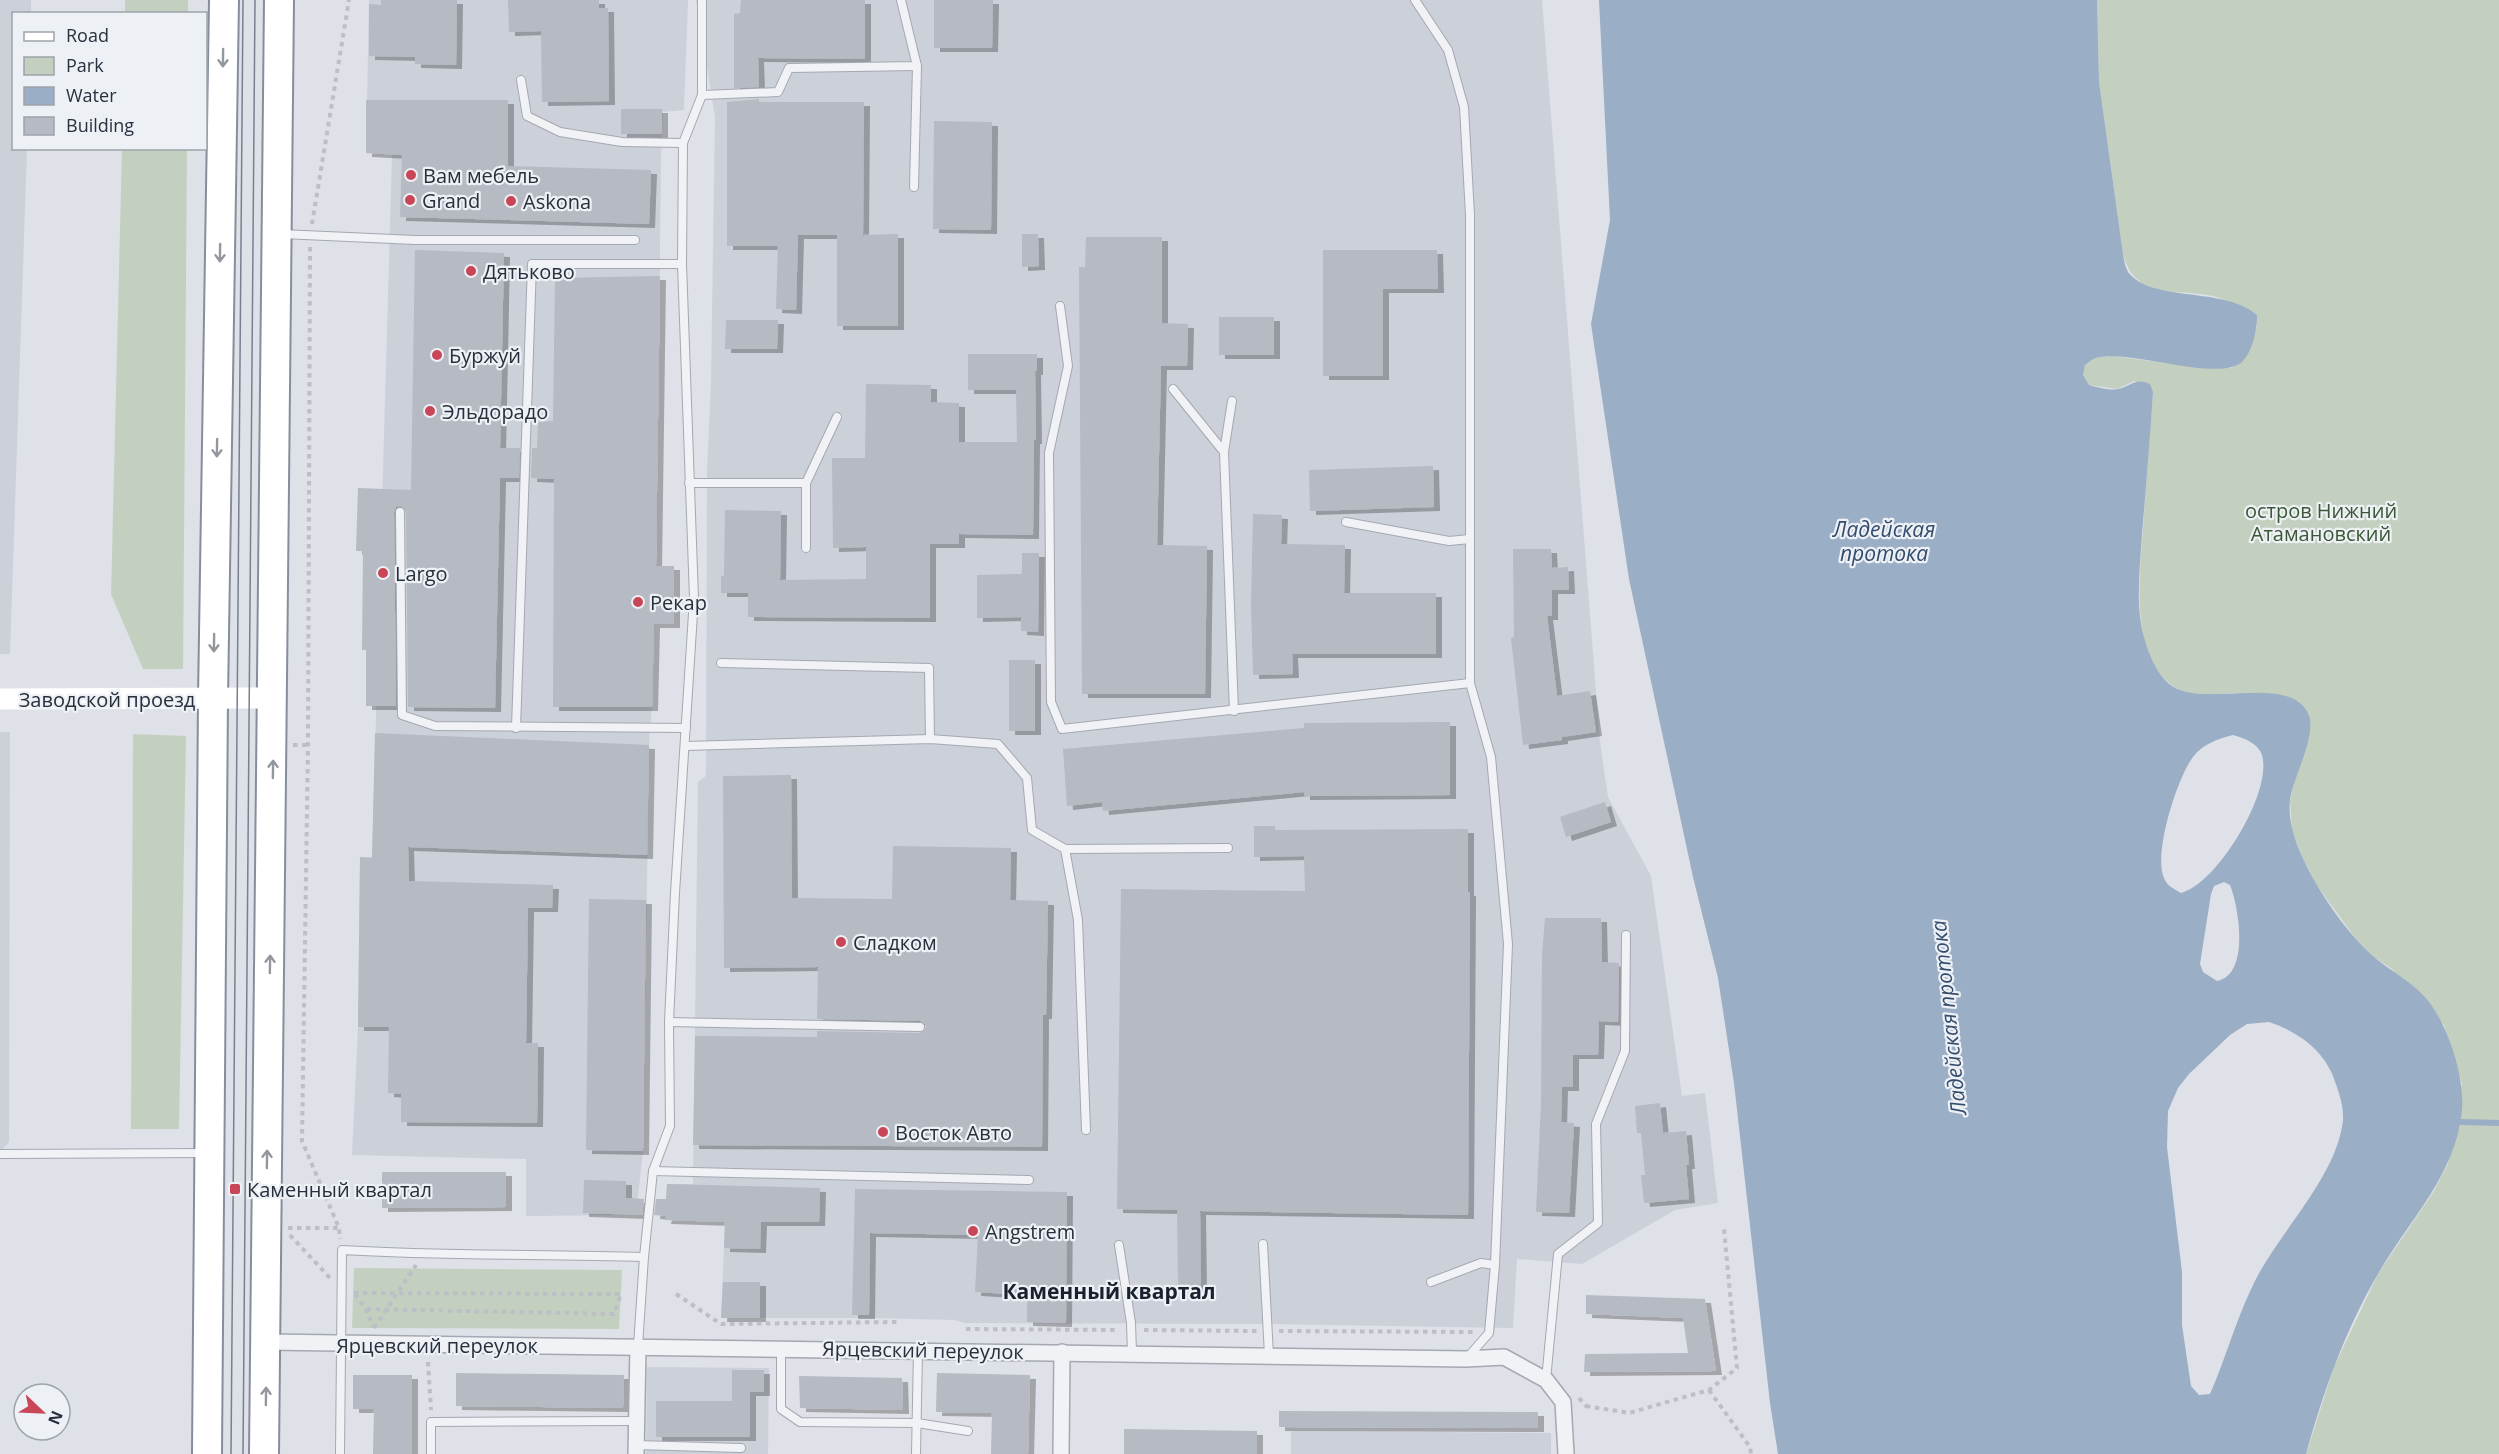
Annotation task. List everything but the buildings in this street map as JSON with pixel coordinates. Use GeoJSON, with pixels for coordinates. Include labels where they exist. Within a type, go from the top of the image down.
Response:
{"type":"FeatureCollection","features":[{"type":"Feature","properties":{"kind":"highway"},"geometry":{"type":"LineString","coordinates":[[207,1454],[213,698],[224,0]]}},
{"type":"Feature","properties":{"kind":"highway"},"geometry":{"type":"LineString","coordinates":[[264,1454],[267,1342],[279,0]]}},
{"type":"Feature","properties":{"kind":"street","name":"Заводской проезд"},"geometry":{"type":"LineString","coordinates":[[0,699],[273,698]]}},
{"type":"Feature","properties":{"kind":"street","name":"Ярцевский переулок"},"geometry":{"type":"LineString","coordinates":[[267,1342],[1504,1358],[1546,1380],[1563,1402]]}},
{"type":"Feature","properties":{"kind":"street"},"geometry":{"type":"LineString","coordinates":[[636,1450],[638,1346]]}},
{"type":"Feature","properties":{"kind":"street"},"geometry":{"type":"LineString","coordinates":[[1060,1454],[1062,1352]]}},
{"type":"Feature","properties":{"kind":"street"},"geometry":{"type":"LineString","coordinates":[[1563,1402],[1566,1454]]}},
{"type":"Feature","properties":{"kind":"lane"},"geometry":{"type":"LineString","coordinates":[[638,1346],[653,1171],[669,1126],[669,1022],[675,893],[694,598],[682,264],[683,143],[702,95],[702,0]]}},
{"type":"Feature","properties":{"kind":"lane"},"geometry":{"type":"LineString","coordinates":[[901,0],[917,66],[914,187]]}},
{"type":"Feature","properties":{"kind":"lane"},"geometry":{"type":"LineString","coordinates":[[1414,0],[1448,50],[1464,107],[1470,215],[1470,683],[1491,758],[1508,944],[1495,1265],[1488,1333],[1466,1359]]}},
{"type":"Feature","properties":{"kind":"lane"},"geometry":{"type":"LineString","coordinates":[[702,95],[778,92],[789,68],[917,66]]}},
{"type":"Feature","properties":{"kind":"lane"},"geometry":{"type":"LineString","coordinates":[[521,80],[526,116],[560,132],[621,142],[683,143]]}},
{"type":"Feature","properties":{"kind":"lane"},"geometry":{"type":"LineString","coordinates":[[277,234],[416,240],[634,240]]}},
{"type":"Feature","properties":{"kind":"lane"},"geometry":{"type":"LineString","coordinates":[[516,728],[532,264],[682,264]]}},
{"type":"Feature","properties":{"kind":"lane"},"geometry":{"type":"LineString","coordinates":[[1060,306],[1068,366],[1049,453],[1051,702],[1062,729],[1470,683]]}},
{"type":"Feature","properties":{"kind":"lane"},"geometry":{"type":"LineString","coordinates":[[1173,389],[1224,452]]}},
{"type":"Feature","properties":{"kind":"lane"},"geometry":{"type":"LineString","coordinates":[[1232,401],[1224,452],[1234,711]]}},
{"type":"Feature","properties":{"kind":"lane"},"geometry":{"type":"LineString","coordinates":[[806,548],[806,483],[837,417]]}},
{"type":"Feature","properties":{"kind":"lane"},"geometry":{"type":"LineString","coordinates":[[689,483],[806,483]]}},
{"type":"Feature","properties":{"kind":"lane"},"geometry":{"type":"LineString","coordinates":[[400,512],[402,715],[435,726],[686,728]]}},
{"type":"Feature","properties":{"kind":"lane"},"geometry":{"type":"LineString","coordinates":[[1346,522],[1449,541],[1470,539]]}},
{"type":"Feature","properties":{"kind":"lane"},"geometry":{"type":"LineString","coordinates":[[720,663],[929,668],[930,739]]}},
{"type":"Feature","properties":{"kind":"lane"},"geometry":{"type":"LineString","coordinates":[[686,746],[930,739],[998,744],[1027,778],[1032,830],[1065,849],[1228,848]]}},
{"type":"Feature","properties":{"kind":"lane"},"geometry":{"type":"LineString","coordinates":[[1065,849],[1078,920],[1086,1130]]}},
{"type":"Feature","properties":{"kind":"lane"},"geometry":{"type":"LineString","coordinates":[[1546,1380],[1558,1254],[1598,1223],[1596,1124],[1625,1051],[1626,935]]}},
{"type":"Feature","properties":{"kind":"lane"},"geometry":{"type":"LineString","coordinates":[[669,1022],[920,1027]]}},
{"type":"Feature","properties":{"kind":"lane"},"geometry":{"type":"LineString","coordinates":[[0,1154],[208,1153]]}},
{"type":"Feature","properties":{"kind":"lane"},"geometry":{"type":"LineString","coordinates":[[653,1171],[1029,1180]]}},
{"type":"Feature","properties":{"kind":"lane"},"geometry":{"type":"LineString","coordinates":[[1263,1244],[1269,1355]]}},
{"type":"Feature","properties":{"kind":"lane"},"geometry":{"type":"LineString","coordinates":[[1119,1245],[1132,1330],[1132,1353]]}},
{"type":"Feature","properties":{"kind":"lane"},"geometry":{"type":"LineString","coordinates":[[340,1454],[342,1250],[424,1255],[527,1253],[644,1257]]}},
{"type":"Feature","properties":{"kind":"lane"},"geometry":{"type":"LineString","coordinates":[[1431,1282],[1481,1263],[1495,1265]]}},
{"type":"Feature","properties":{"kind":"lane"},"geometry":{"type":"LineString","coordinates":[[781,1348],[781,1409],[800,1422],[916,1423],[968,1431]]}},
{"type":"Feature","properties":{"kind":"lane"},"geometry":{"type":"LineString","coordinates":[[916,1454],[918,1350]]}},
{"type":"Feature","properties":{"kind":"lane"},"geometry":{"type":"LineString","coordinates":[[431,1454],[431,1422],[636,1421]]}},
{"type":"Feature","properties":{"kind":"lane"},"geometry":{"type":"LineString","coordinates":[[636,1450],[741,1448]]}},
{"type":"Feature","properties":{"kind":"path"},"geometry":{"type":"LineString","coordinates":[[284,1228],[339,1228],[302,1141],[308,745],[310,234],[349,0]]}},
{"type":"Feature","properties":{"kind":"path"},"geometry":{"type":"LineString","coordinates":[[292,745],[308,745]]}},
{"type":"Feature","properties":{"kind":"path"},"geometry":{"type":"LineString","coordinates":[[1563,1402],[1629,1413],[1709,1390],[1737,1368],[1724,1229]]}},
{"type":"Feature","properties":{"kind":"path"},"geometry":{"type":"LineString","coordinates":[[374,1329],[396,1293],[424,1255]]}},
{"type":"Feature","properties":{"kind":"path"},"geometry":{"type":"LineString","coordinates":[[353,1293],[621,1294],[614,1314],[366,1310]]}},
{"type":"Feature","properties":{"kind":"path"},"geometry":{"type":"LineString","coordinates":[[676,1294],[721,1324],[897,1322]]}},
{"type":"Feature","properties":{"kind":"path"},"geometry":{"type":"LineString","coordinates":[[966,1329],[1474,1332]]}},
{"type":"Feature","properties":{"kind":"path"},"geometry":{"type":"LineString","coordinates":[[418,1362],[430,1362],[431,1422]]}},
{"type":"Feature","properties":{"kind":"path"},"geometry":{"type":"LineString","coordinates":[[1709,1390],[1750,1447],[1751,1454]]}},
{"type":"Feature","properties":{"kind":"shaded area"},"geometry":{"type":"Polygon","coordinates":[[[0,0],[31,0],[31,12],[12,12],[12,150],[27,150],[10,654],[0,654],[0,0]]]}},
{"type":"Feature","properties":{"kind":"shaded area"},"geometry":{"type":"Polygon","coordinates":[[[369,0],[688,0],[684,110],[663,112],[661,154],[657,513],[649,745],[643,1151],[636,1215],[526,1216],[526,1159],[352,1155],[358,1027],[360,857],[372,857],[392,155],[366,153],[369,0]]]}},
{"type":"Feature","properties":{"kind":"shaded area"},"geometry":{"type":"Polygon","coordinates":[[[696,0],[1542,0],[1600,742],[1608,797],[1651,876],[1682,1096],[1705,1093],[1718,1203],[1675,1210],[1582,1264],[1517,1259],[1513,1328],[965,1323],[955,1320],[873,1318],[721,1318],[725,1222],[665,1220],[667,1184],[693,1184],[698,782],[706,776],[707,472],[711,381],[715,117],[696,0]]]}},
{"type":"Feature","properties":{"kind":"shaded area"},"geometry":{"type":"Polygon","coordinates":[[[0,732],[10,732],[9,1142],[0,1152],[0,732]]]}},
{"type":"Feature","properties":{"kind":"shaded area"},"geometry":{"type":"Polygon","coordinates":[[[647,1367],[769,1368],[768,1454],[646,1454],[647,1367]]]}},
{"type":"Feature","properties":{"kind":"shaded area"},"geometry":{"type":"Polygon","coordinates":[[[1291,1431],[1551,1433],[1551,1454],[1291,1454],[1291,1431]]]}},
{"type":"Feature","properties":{"kind":"green space"},"geometry":{"type":"Polygon","coordinates":[[[125,0],[188,0],[188,12],[125,12],[125,0]]]}},
{"type":"Feature","properties":{"kind":"green space","name":"остров Нижний Атамановский"},"geometry":{"type":"Polygon","coordinates":[[[2097,0],[2499,0],[2499,1454],[2306,1454],[2334,1367],[2378,1274],[2434,1191],[2448,1164],[2462,1084],[2444,1025],[2392,969],[2373,956],[2356,939],[2316,884],[2302,857],[2292,830],[2290,801],[2309,714],[2287,698],[2274,695],[2261,693],[2201,694],[2181,690],[2163,677],[2146,647],[2141,621],[2140,582],[2153,392],[2134,381],[2117,389],[2089,385],[2083,375],[2085,365],[2095,358],[2112,356],[2198,367],[2231,368],[2241,362],[2250,350],[2257,326],[2225,300],[2150,287],[2138,280],[2129,270],[2123,254],[2099,82],[2097,0]]]}},
{"type":"Feature","properties":{"kind":"green space"},"geometry":{"type":"Polygon","coordinates":[[[122,150],[187,150],[183,669],[143,669],[111,594],[122,150]]]}},
{"type":"Feature","properties":{"kind":"green space"},"geometry":{"type":"Polygon","coordinates":[[[133,734],[186,736],[179,1129],[131,1129],[133,734]]]}},
{"type":"Feature","properties":{"kind":"green space"},"geometry":{"type":"Polygon","coordinates":[[[354,1268],[622,1270],[619,1329],[352,1328],[354,1268]]]}},
{"type":"Feature","properties":{"kind":"water","name":"Ладейская протока"},"geometry":{"type":"Polygon","coordinates":[[[1599,0],[2097,0],[2099,82],[2123,254],[2128,272],[2139,282],[2153,288],[2226,300],[2243,306],[2257,315],[2255,334],[2249,352],[2242,362],[2230,367],[2214,369],[2110,356],[2095,359],[2085,365],[2083,375],[2089,385],[2115,389],[2141,381],[2150,384],[2153,392],[2139,586],[2141,625],[2148,649],[2156,668],[2164,679],[2182,691],[2200,694],[2281,695],[2297,701],[2308,713],[2310,732],[2290,800],[2291,821],[2300,852],[2320,890],[2348,930],[2373,956],[2418,990],[2432,1007],[2447,1034],[2461,1081],[2462,1110],[2451,1155],[2429,1196],[2378,1274],[2355,1317],[2328,1385],[2306,1454],[1778,1454],[1770,1403],[1734,1083],[1718,978],[1693,877],[1629,579],[1591,324],[1610,220],[1599,0]],[[2233,735],[2211,743],[2197,752],[2180,781],[2168,816],[2161,867],[2167,883],[2181,893],[2195,886],[2225,855],[2251,813],[2259,791],[2263,771],[2262,755],[2250,742],[2233,735]],[[2224,882],[2214,886],[2200,964],[2203,972],[2217,981],[2227,976],[2234,967],[2238,954],[2239,923],[2230,885],[2224,882]],[[2269,1022],[2247,1024],[2230,1035],[2189,1074],[2178,1088],[2168,1111],[2167,1147],[2182,1272],[2182,1325],[2191,1386],[2199,1395],[2210,1394],[2254,1283],[2277,1244],[2319,1183],[2338,1141],[2343,1120],[2342,1103],[2333,1076],[2315,1049],[2289,1030],[2269,1022]]]}},
{"type":"Feature","properties":{"kind":"waterway"},"geometry":{"type":"LineString","coordinates":[[2461,1122],[2499,1123]]}},
{"type":"Feature","properties":{"kind":"tram line"},"geometry":{"type":"LineString","coordinates":[[231,1454],[243,0]]}},
{"type":"Feature","properties":{"kind":"tram line"},"geometry":{"type":"LineString","coordinates":[[243,1454],[255,0]]}},
{"type":"Feature","properties":{"kind":"place","name":"Вам мебель"},"geometry":{"type":"Point","coordinates":[411,175]}},
{"type":"Feature","properties":{"kind":"place","name":"Grand"},"geometry":{"type":"Point","coordinates":[410,200]}},
{"type":"Feature","properties":{"kind":"place","name":"Askona"},"geometry":{"type":"Point","coordinates":[511,201]}},
{"type":"Feature","properties":{"kind":"place","name":"Дятьково"},"geometry":{"type":"Point","coordinates":[471,271]}},
{"type":"Feature","properties":{"kind":"place","name":"Буржуй"},"geometry":{"type":"Point","coordinates":[437,355]}},
{"type":"Feature","properties":{"kind":"place","name":"Эльдорадо"},"geometry":{"type":"Point","coordinates":[430,411]}},
{"type":"Feature","properties":{"kind":"place","name":"Largo"},"geometry":{"type":"Point","coordinates":[383,573]}},
{"type":"Feature","properties":{"kind":"place","name":"Рекар"},"geometry":{"type":"Point","coordinates":[638,602]}},
{"type":"Feature","properties":{"kind":"place","name":"Сладком"},"geometry":{"type":"Point","coordinates":[841,942]}},
{"type":"Feature","properties":{"kind":"place","name":"Восток Авто"},"geometry":{"type":"Point","coordinates":[883,1132]}},
{"type":"Feature","properties":{"kind":"place","name":"Каменный квартал"},"geometry":{"type":"Point","coordinates":[235,1189]}},
{"type":"Feature","properties":{"kind":"place","name":"Angstrem"},"geometry":{"type":"Point","coordinates":[973,1231]}},
{"type":"Feature","properties":{"kind":"district","name":"Каменный квартал"},"geometry":{"type":"Point","coordinates":[1109,1291]}}]}
